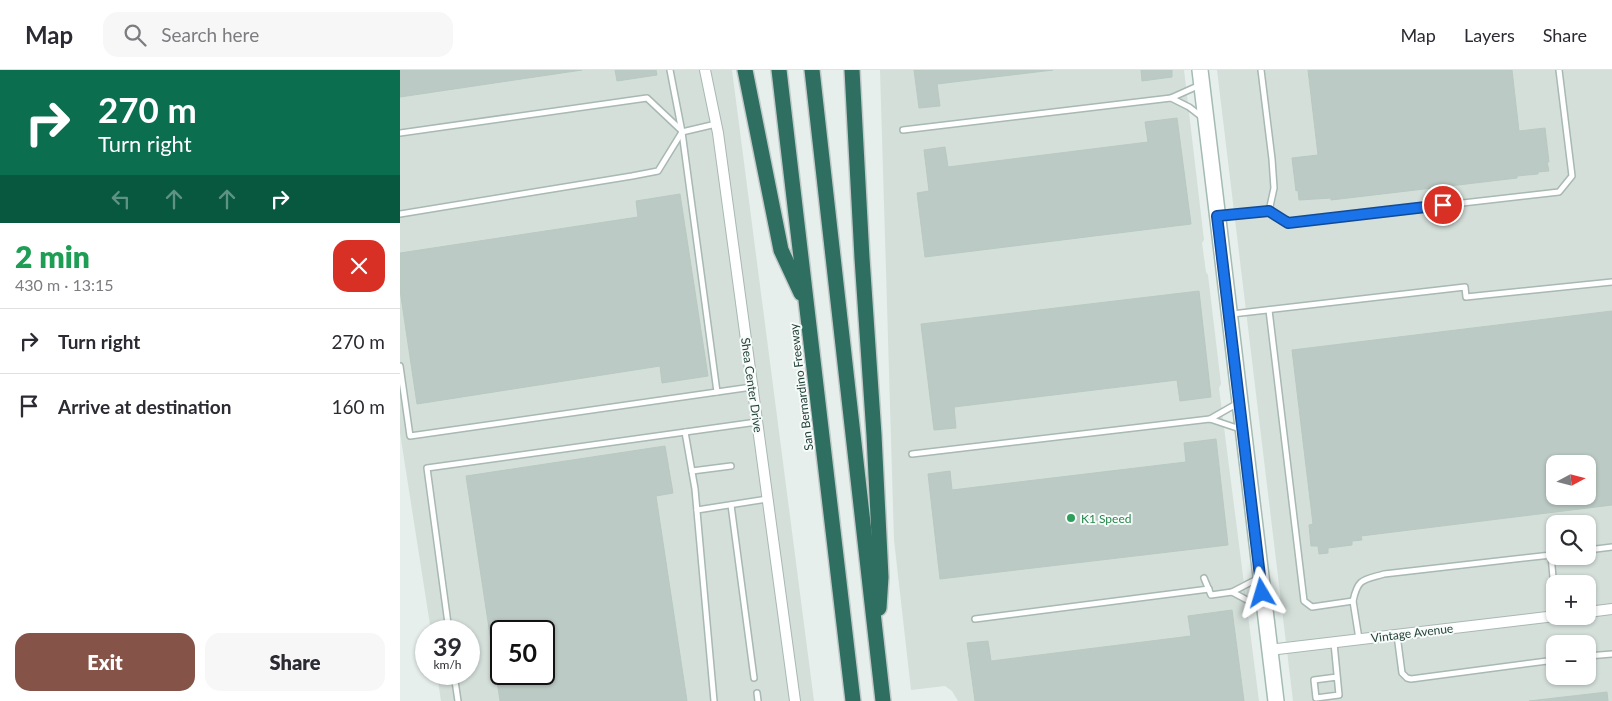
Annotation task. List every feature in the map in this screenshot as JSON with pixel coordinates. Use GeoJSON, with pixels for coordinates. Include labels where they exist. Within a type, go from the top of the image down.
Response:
{"type":"FeatureCollection","features":[{"type":"Feature","properties":{"kind":"highway"},"geometry":{"type":"LineString","coordinates":[[745,70],[781,250],[807,307]]}},
{"type":"Feature","properties":{"kind":"highway","name":"San Bernardino Freeway"},"geometry":{"type":"LineString","coordinates":[[779,70],[853,701]]}},
{"type":"Feature","properties":{"kind":"highway"},"geometry":{"type":"LineString","coordinates":[[812,70],[883,701]]}},
{"type":"Feature","properties":{"kind":"highway"},"geometry":{"type":"LineString","coordinates":[[852,70],[881,577],[877,652]]}},
{"type":"Feature","properties":{"kind":"main road"},"geometry":{"type":"LineString","coordinates":[[1201,77],[1276,701]]}},
{"type":"Feature","properties":{"kind":"street","name":"Shea Center Drive"},"geometry":{"type":"LineString","coordinates":[[705,70],[716,124],[795,701]]}},
{"type":"Feature","properties":{"kind":"street"},"geometry":{"type":"LineString","coordinates":[[1596,611],[1612,609]]}},
{"type":"Feature","properties":{"kind":"street","name":"Vintage Avenue"},"geometry":{"type":"LineString","coordinates":[[1269,650],[1546,617]]}},
{"type":"Feature","properties":{"kind":"lane"},"geometry":{"type":"LineString","coordinates":[[670,70],[682,132],[717,392]]}},
{"type":"Feature","properties":{"kind":"lane"},"geometry":{"type":"LineString","coordinates":[[1262,70],[1274,188],[1269,211]]}},
{"type":"Feature","properties":{"kind":"lane"},"geometry":{"type":"LineString","coordinates":[[1217,216],[1269,211],[1288,223],[1559,192],[1572,176],[1559,70]]}},
{"type":"Feature","properties":{"kind":"lane"},"geometry":{"type":"LineString","coordinates":[[903,130],[1171,98],[1201,77]]}},
{"type":"Feature","properties":{"kind":"lane"},"geometry":{"type":"LineString","coordinates":[[400,133],[647,98],[682,132]]}},
{"type":"Feature","properties":{"kind":"lane"},"geometry":{"type":"LineString","coordinates":[[1171,98],[1189,107],[1206,121]]}},
{"type":"Feature","properties":{"kind":"lane"},"geometry":{"type":"LineString","coordinates":[[400,214],[632,176],[658,170],[682,132],[716,124]]}},
{"type":"Feature","properties":{"kind":"lane"},"geometry":{"type":"LineString","coordinates":[[1229,314],[1465,288],[1466,297],[1612,282]]}},
{"type":"Feature","properties":{"kind":"lane"},"geometry":{"type":"LineString","coordinates":[[1269,310],[1304,601],[1312,607],[1353,602]]}},
{"type":"Feature","properties":{"kind":"lane"},"geometry":{"type":"LineString","coordinates":[[400,366],[410,436],[752,387]]}},
{"type":"Feature","properties":{"kind":"lane"},"geometry":{"type":"LineString","coordinates":[[912,454],[1210,419],[1240,402]]}},
{"type":"Feature","properties":{"kind":"lane"},"geometry":{"type":"LineString","coordinates":[[1210,419],[1243,429]]}},
{"type":"Feature","properties":{"kind":"lane"},"geometry":{"type":"LineString","coordinates":[[447,620],[427,468],[757,422]]}},
{"type":"Feature","properties":{"kind":"lane"},"geometry":{"type":"LineString","coordinates":[[685,432],[697,510],[714,701]]}},
{"type":"Feature","properties":{"kind":"lane"},"geometry":{"type":"LineString","coordinates":[[692,471],[731,466]]}},
{"type":"Feature","properties":{"kind":"lane"},"geometry":{"type":"LineString","coordinates":[[697,510],[767,499]]}},
{"type":"Feature","properties":{"kind":"lane"},"geometry":{"type":"LineString","coordinates":[[730,505],[754,678]]}},
{"type":"Feature","properties":{"kind":"lane"},"geometry":{"type":"LineString","coordinates":[[1596,549],[1612,547]]}},
{"type":"Feature","properties":{"kind":"lane"},"geometry":{"type":"LineString","coordinates":[[1359,639],[1353,602],[1356,589],[1362,580],[1384,574],[1546,555]]}},
{"type":"Feature","properties":{"kind":"lane"},"geometry":{"type":"LineString","coordinates":[[1204,578],[1212,595],[1232,592],[1261,577]]}},
{"type":"Feature","properties":{"kind":"lane"},"geometry":{"type":"LineString","coordinates":[[976,619],[1209,589]]}},
{"type":"Feature","properties":{"kind":"lane"},"geometry":{"type":"LineString","coordinates":[[1232,592],[1264,609]]}},
{"type":"Feature","properties":{"kind":"lane"},"geometry":{"type":"LineString","coordinates":[[1397,635],[1402,673],[1411,679],[1546,661]]}},
{"type":"Feature","properties":{"kind":"lane"},"geometry":{"type":"LineString","coordinates":[[1334,642],[1339,695],[1316,698],[1314,680],[1337,677]]}},
{"type":"Feature","properties":{"kind":"lane"},"geometry":{"type":"LineString","coordinates":[[1596,655],[1612,654]]}},
{"type":"Feature","properties":{"kind":"lane"},"geometry":{"type":"LineString","coordinates":[[456,685],[458,701]]}},
{"type":"Feature","properties":{"kind":"lane"},"geometry":{"type":"LineString","coordinates":[[757,693],[758,701]]}},
{"type":"Feature","properties":{"kind":"shaded area"},"geometry":{"type":"Polygon","coordinates":[[[400,70],[732,70],[814,701],[441,701],[439,685],[480,685],[480,620],[429,620],[400,433],[400,70]]]}},
{"type":"Feature","properties":{"kind":"shaded area"},"geometry":{"type":"Polygon","coordinates":[[[880,70],[1184,70],[1204,240],[1202,243],[1208,275],[1221,384],[1219,388],[1259,701],[958,701],[952,691],[945,686],[911,690],[894,540],[880,70]]]}},
{"type":"Feature","properties":{"kind":"shaded area"},"geometry":{"type":"Polygon","coordinates":[[[1217,70],[1612,70],[1612,701],[1293,701],[1217,70]]]}},
{"type":"Feature","properties":{"kind":"building"},"geometry":{"type":"Polygon","coordinates":[[[400,70],[582,70],[400,97],[400,70]]]}},
{"type":"Feature","properties":{"kind":"building"},"geometry":{"type":"Polygon","coordinates":[[[615,70],[656,70],[657,75],[617,81],[615,70]]]}},
{"type":"Feature","properties":{"kind":"building"},"geometry":{"type":"Polygon","coordinates":[[[914,70],[1053,70],[937,84],[940,106],[919,108],[914,70]]]}},
{"type":"Feature","properties":{"kind":"building"},"geometry":{"type":"Polygon","coordinates":[[[1141,70],[1172,70],[1172,77],[1142,81],[1141,70]]]}},
{"type":"Feature","properties":{"kind":"building"},"geometry":{"type":"Polygon","coordinates":[[[1308,70],[1512,70],[1519,131],[1545,128],[1549,171],[1517,176],[1517,178],[1331,200],[1331,198],[1299,200],[1292,158],[1318,155],[1308,70]]]}},
{"type":"Feature","properties":{"kind":"building"},"geometry":{"type":"Polygon","coordinates":[[[1177,118],[1191,224],[925,257],[917,193],[929,191],[924,150],[945,147],[948,167],[1148,142],[1145,122],[1177,118]]]}},
{"type":"Feature","properties":{"kind":"building"},"geometry":{"type":"Polygon","coordinates":[[[680,194],[708,376],[662,383],[660,366],[417,404],[400,290],[400,253],[638,217],[636,201],[680,194]]]}},
{"type":"Feature","properties":{"kind":"building"},"geometry":{"type":"Polygon","coordinates":[[[1199,291],[1211,397],[1180,401],[1177,380],[954,407],[956,428],[934,430],[921,324],[1199,291]]]}},
{"type":"Feature","properties":{"kind":"building"},"geometry":{"type":"Polygon","coordinates":[[[1612,311],[1612,505],[1361,536],[1362,540],[1352,541],[1352,545],[1328,548],[1328,553],[1319,554],[1318,546],[1311,546],[1309,525],[1313,524],[1292,350],[1612,311]]]}},
{"type":"Feature","properties":{"kind":"building"},"geometry":{"type":"Polygon","coordinates":[[[1216,439],[1228,545],[940,579],[928,474],[950,471],[952,490],[1186,462],[1184,443],[1216,439]]]}},
{"type":"Feature","properties":{"kind":"building"},"geometry":{"type":"Polygon","coordinates":[[[665,446],[673,493],[656,496],[687,701],[500,701],[498,685],[555,685],[555,620],[490,620],[490,635],[466,476],[665,446]]]}},
{"type":"Feature","properties":{"kind":"building"},"geometry":{"type":"Polygon","coordinates":[[[1232,610],[1244,701],[975,701],[967,643],[988,641],[991,661],[1191,636],[1188,616],[1232,610]]]}},
{"type":"Feature","properties":{"kind":"building"},"geometry":{"type":"Polygon","coordinates":[[[1607,692],[1608,701],[1529,701],[1607,692]]]}},
{"type":"Feature","properties":{"kind":"place","name":"K1 Speed"},"geometry":{"type":"Point","coordinates":[1071,518]}},
{"type":"Feature","properties":{"kind":"route"},"geometry":{"type":"LineString","coordinates":[[1262,593],[1217,216],[1269,211],[1288,223],[1443,205]]}}]}
